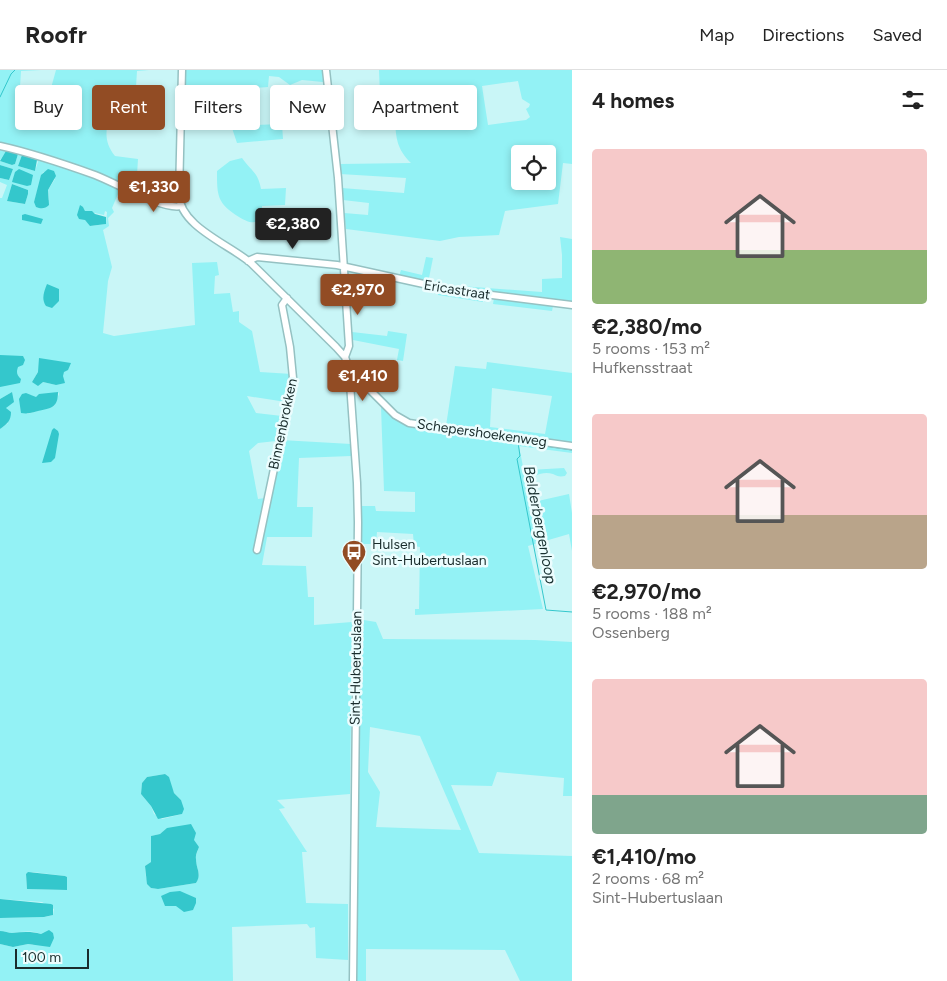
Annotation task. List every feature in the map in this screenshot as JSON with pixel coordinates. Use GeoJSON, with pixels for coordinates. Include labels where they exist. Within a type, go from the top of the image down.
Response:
{"type":"FeatureCollection","features":[{"type":"Feature","properties":{"kind":"street"},"geometry":{"type":"LineString","coordinates":[[182,70],[180,206],[195,225],[248,261],[344,357],[349,346],[337,170],[326,70]]}},
{"type":"Feature","properties":{"kind":"street"},"geometry":{"type":"LineString","coordinates":[[0,146],[94,174],[162,205],[170,207],[180,206]]}},
{"type":"Feature","properties":{"kind":"street","name":"Ericastraat"},"geometry":{"type":"LineString","coordinates":[[248,261],[256,257],[344,267],[450,290],[572,305]]}},
{"type":"Feature","properties":{"kind":"street","name":"Binnenbrokken"},"geometry":{"type":"LineString","coordinates":[[258,550],[293,378],[283,306],[283,302],[287,298]]}},
{"type":"Feature","properties":{"kind":"street","name":"Sint-Hubertuslaan"},"geometry":{"type":"LineString","coordinates":[[344,357],[350,375],[358,512],[353,981]]}},
{"type":"Feature","properties":{"kind":"street","name":"Schepershoekenweg"},"geometry":{"type":"LineString","coordinates":[[350,375],[358,378],[396,415],[409,423],[572,446]]}},
{"type":"Feature","properties":{"kind":"shaded area"},"geometry":{"type":"Polygon","coordinates":[[[0,70],[41,70],[21,71],[20,85],[15,85],[15,130],[82,130],[82,85],[52,85],[56,70],[149,70],[137,71],[136,85],[92,85],[92,130],[107,130],[108,143],[115,156],[138,159],[136,191],[97,175],[0,144],[0,70]]]}},
{"type":"Feature","properties":{"kind":"shaded area"},"geometry":{"type":"Polygon","coordinates":[[[186,70],[322,70],[323,82],[302,80],[290,85],[279,77],[269,76],[268,87],[260,88],[260,85],[186,85],[186,70]]]}},
{"type":"Feature","properties":{"kind":"shaded area"},"geometry":{"type":"Polygon","coordinates":[[[379,70],[572,70],[572,164],[563,163],[558,204],[505,211],[499,235],[459,237],[440,241],[346,229],[344,213],[368,215],[369,203],[343,200],[342,188],[404,193],[406,178],[340,174],[340,164],[411,163],[398,143],[396,130],[477,130],[477,85],[380,85],[379,70]],[[518,81],[482,86],[488,125],[526,120],[530,117],[526,109],[530,104],[522,99],[518,81]]]}},
{"type":"Feature","properties":{"kind":"shaded area"},"geometry":{"type":"Polygon","coordinates":[[[270,124],[270,130],[282,130],[283,139],[237,143],[233,130],[260,130],[260,125],[270,124]]]}},
{"type":"Feature","properties":{"kind":"shaded area"},"geometry":{"type":"Polygon","coordinates":[[[0,148],[35,157],[121,187],[112,208],[114,212],[108,218],[109,226],[103,230],[112,267],[108,281],[103,333],[114,336],[195,325],[192,263],[217,262],[219,275],[215,276],[214,294],[230,293],[233,312],[239,311],[239,322],[252,331],[260,372],[292,374],[286,402],[247,396],[256,413],[282,416],[276,441],[258,443],[249,451],[258,499],[265,498],[281,440],[351,444],[351,456],[299,458],[297,507],[313,507],[312,537],[267,537],[262,565],[306,566],[308,597],[314,597],[314,625],[352,622],[350,794],[277,800],[285,808],[279,809],[307,852],[302,852],[306,903],[348,904],[348,960],[316,958],[315,927],[310,928],[307,924],[232,927],[233,981],[0,981],[0,944],[13,947],[33,945],[44,932],[41,934],[0,931],[0,918],[45,917],[53,915],[54,909],[42,902],[0,899],[0,429],[8,423],[8,411],[6,408],[12,397],[12,392],[0,399],[0,198],[2,198],[7,185],[0,182],[0,178],[9,180],[13,169],[0,165],[0,161],[12,165],[15,164],[18,154],[6,152],[0,160],[0,148]],[[22,155],[18,166],[35,171],[38,162],[36,159],[22,155]],[[43,172],[34,202],[49,200],[48,190],[55,179],[43,172]],[[12,184],[7,201],[25,204],[28,190],[12,184]],[[83,207],[85,220],[91,226],[106,224],[107,212],[105,211],[104,215],[85,211],[83,207]],[[38,372],[32,382],[56,385],[64,372],[38,372]],[[58,392],[36,398],[31,395],[27,414],[54,406],[59,394],[58,392]],[[165,774],[147,777],[142,783],[141,794],[151,806],[154,814],[162,819],[182,814],[181,800],[174,793],[165,774]],[[168,828],[160,834],[151,836],[151,862],[145,866],[146,877],[151,888],[158,889],[196,883],[199,875],[195,858],[199,847],[168,828]],[[33,872],[26,874],[27,889],[66,890],[67,877],[65,876],[33,872]]]}},
{"type":"Feature","properties":{"kind":"shaded area"},"geometry":{"type":"Polygon","coordinates":[[[6,151],[18,154],[15,164],[12,165],[0,161],[6,151]]]}},
{"type":"Feature","properties":{"kind":"shaded area"},"geometry":{"type":"Polygon","coordinates":[[[22,155],[37,160],[35,171],[18,166],[22,155]]]}},
{"type":"Feature","properties":{"kind":"shaded area"},"geometry":{"type":"Polygon","coordinates":[[[242,158],[256,175],[261,189],[286,188],[285,205],[262,206],[262,216],[257,222],[246,221],[232,212],[222,203],[218,193],[217,171],[230,161],[242,158]]]}},
{"type":"Feature","properties":{"kind":"shaded area"},"geometry":{"type":"Polygon","coordinates":[[[0,165],[13,169],[9,180],[0,178],[0,165]]]}},
{"type":"Feature","properties":{"kind":"shaded area"},"geometry":{"type":"Polygon","coordinates":[[[19,169],[33,175],[31,185],[27,186],[12,182],[15,172],[19,169]]]}},
{"type":"Feature","properties":{"kind":"shaded area"},"geometry":{"type":"Polygon","coordinates":[[[48,169],[54,171],[56,176],[48,190],[49,205],[44,208],[36,207],[34,202],[41,175],[48,169]]]}},
{"type":"Feature","properties":{"kind":"shaded area"},"geometry":{"type":"Polygon","coordinates":[[[12,184],[28,190],[25,204],[7,201],[12,184]]]}},
{"type":"Feature","properties":{"kind":"shaded area"},"geometry":{"type":"Polygon","coordinates":[[[80,205],[85,211],[92,211],[95,214],[106,217],[106,224],[90,226],[85,220],[79,219],[77,215],[80,205]]]}},
{"type":"Feature","properties":{"kind":"shaded area"},"geometry":{"type":"Polygon","coordinates":[[[25,214],[43,219],[41,224],[22,220],[22,215],[25,214]]]}},
{"type":"Feature","properties":{"kind":"shaded area"},"geometry":{"type":"Polygon","coordinates":[[[560,237],[572,239],[572,303],[448,287],[447,285],[542,292],[542,279],[562,278],[560,237]]]}},
{"type":"Feature","properties":{"kind":"shaded area"},"geometry":{"type":"Polygon","coordinates":[[[426,257],[433,258],[428,283],[399,276],[401,270],[422,275],[426,257]]]}},
{"type":"Feature","properties":{"kind":"shaded area"},"geometry":{"type":"Polygon","coordinates":[[[47,284],[59,289],[59,301],[52,308],[46,306],[43,298],[47,284]]]}},
{"type":"Feature","properties":{"kind":"shaded area"},"geometry":{"type":"Polygon","coordinates":[[[438,291],[483,297],[483,302],[438,295],[438,291]]]}},
{"type":"Feature","properties":{"kind":"shaded area"},"geometry":{"type":"Polygon","coordinates":[[[494,298],[553,306],[552,311],[493,304],[494,298]]]}},
{"type":"Feature","properties":{"kind":"shaded area"},"geometry":{"type":"Polygon","coordinates":[[[388,331],[407,334],[403,361],[397,360],[399,349],[353,340],[352,332],[387,336],[388,331]]]}},
{"type":"Feature","properties":{"kind":"shaded area"},"geometry":{"type":"Polygon","coordinates":[[[0,355],[23,356],[25,360],[23,365],[18,367],[17,371],[21,379],[20,383],[0,387],[0,355]]]}},
{"type":"Feature","properties":{"kind":"shaded area"},"geometry":{"type":"Polygon","coordinates":[[[39,358],[71,363],[68,370],[64,372],[65,383],[56,385],[43,382],[38,386],[32,382],[38,372],[39,358]]]}},
{"type":"Feature","properties":{"kind":"shaded area"},"geometry":{"type":"Polygon","coordinates":[[[487,362],[572,373],[572,443],[446,426],[455,366],[486,369],[487,362]],[[492,388],[490,427],[545,434],[552,396],[492,388]]]}},
{"type":"Feature","properties":{"kind":"shaded area"},"geometry":{"type":"Polygon","coordinates":[[[12,392],[14,402],[6,408],[11,412],[10,418],[7,424],[0,429],[0,399],[12,392]]]}},
{"type":"Feature","properties":{"kind":"shaded area"},"geometry":{"type":"Polygon","coordinates":[[[58,392],[57,401],[53,406],[31,413],[21,413],[19,399],[22,394],[26,393],[36,397],[39,394],[58,392]]]}},
{"type":"Feature","properties":{"kind":"shaded area"},"geometry":{"type":"Polygon","coordinates":[[[381,407],[392,417],[413,426],[572,448],[572,453],[519,446],[524,472],[564,468],[567,473],[565,476],[549,473],[542,474],[525,481],[529,503],[569,494],[572,513],[572,551],[569,534],[528,546],[543,609],[415,615],[415,609],[419,609],[420,547],[414,546],[413,534],[377,532],[376,544],[360,544],[361,506],[375,506],[376,511],[415,512],[415,492],[384,491],[381,407]]]}},
{"type":"Feature","properties":{"kind":"shaded area"},"geometry":{"type":"Polygon","coordinates":[[[54,428],[59,434],[55,458],[51,462],[42,463],[52,430],[54,428]]]}},
{"type":"Feature","properties":{"kind":"shaded area"},"geometry":{"type":"Polygon","coordinates":[[[358,619],[376,622],[383,639],[572,642],[572,796],[563,796],[564,778],[497,772],[492,786],[451,785],[479,853],[572,856],[572,981],[520,981],[505,950],[366,949],[366,981],[356,981],[358,619]],[[370,727],[368,772],[380,792],[376,827],[461,830],[420,736],[370,727]]]}},
{"type":"Feature","properties":{"kind":"shaded area"},"geometry":{"type":"Polygon","coordinates":[[[165,774],[169,777],[174,793],[181,800],[184,809],[182,814],[158,819],[151,806],[141,794],[142,783],[147,777],[165,774]]]}},
{"type":"Feature","properties":{"kind":"shaded area"},"geometry":{"type":"Polygon","coordinates":[[[191,824],[196,833],[194,840],[199,847],[196,856],[198,880],[196,883],[158,889],[151,888],[147,884],[145,866],[151,862],[151,836],[160,834],[167,828],[191,824]]]}},
{"type":"Feature","properties":{"kind":"shaded area"},"geometry":{"type":"Polygon","coordinates":[[[28,872],[65,876],[67,877],[67,890],[27,889],[26,874],[28,872]]]}},
{"type":"Feature","properties":{"kind":"shaded area"},"geometry":{"type":"Polygon","coordinates":[[[180,891],[196,898],[193,910],[184,912],[176,906],[165,906],[161,896],[170,892],[180,891]]]}},
{"type":"Feature","properties":{"kind":"shaded area"},"geometry":{"type":"Polygon","coordinates":[[[0,899],[51,904],[53,905],[53,915],[0,918],[0,899]]]}},
{"type":"Feature","properties":{"kind":"shaded area"},"geometry":{"type":"Polygon","coordinates":[[[49,930],[53,933],[54,938],[50,947],[28,944],[13,947],[0,944],[0,931],[41,934],[49,930]]]}},
{"type":"Feature","properties":{"kind":"waterway"},"geometry":{"type":"LineString","coordinates":[[0,97],[11,74],[15,70]]}},
{"type":"Feature","properties":{"kind":"waterway","name":"Belderbergenloop"},"geometry":{"type":"LineString","coordinates":[[572,450],[518,442],[520,456],[517,459],[546,610],[572,612]]}},
{"type":"Feature","properties":{"kind":"place","name":"Hulsen Sint-Hubertuslaan"},"geometry":{"type":"Point","coordinates":[354,573]}}]}
